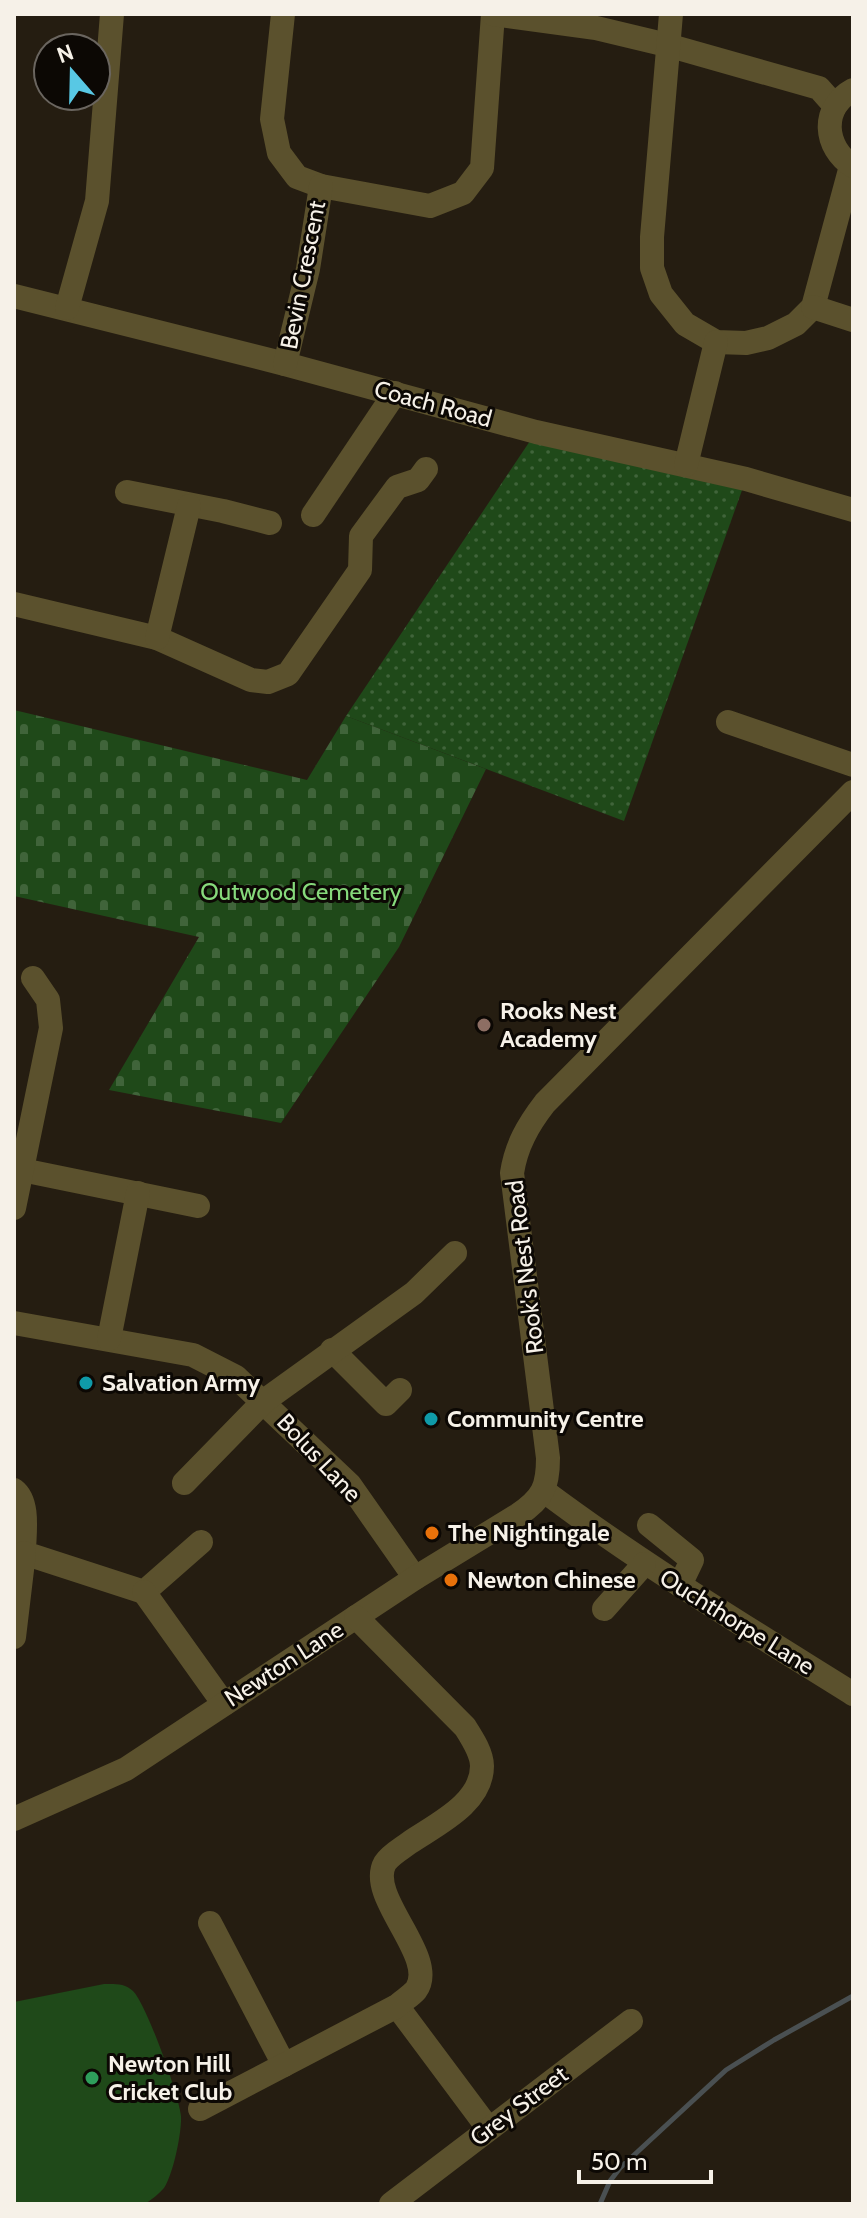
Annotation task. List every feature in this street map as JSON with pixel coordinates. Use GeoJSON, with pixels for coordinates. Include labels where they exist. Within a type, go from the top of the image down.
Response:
{"type":"FeatureCollection","features":[{"type":"Feature","properties":{"kind":"street"},"geometry":{"type":"LineString","coordinates":[[67,308],[97,201],[112,14]]}},
{"type":"Feature","properties":{"kind":"street","name":"Bevin Crescent"},"geometry":{"type":"LineString","coordinates":[[283,14],[272,119],[279,153],[297,177],[321,186],[430,206],[463,193],[482,168],[493,14]]}},
{"type":"Feature","properties":{"kind":"street"},"geometry":{"type":"LineString","coordinates":[[493,14],[596,28],[667,45],[819,88],[844,98],[829,127],[829,136],[840,157],[852,166],[813,307],[796,324],[768,338],[746,343],[716,342],[685,324],[661,294],[652,268],[652,237],[667,45],[671,14]]}},
{"type":"Feature","properties":{"kind":"street","name":"Bevin Crescent"},"geometry":{"type":"LineString","coordinates":[[285,364],[308,269],[321,186]]}},
{"type":"Feature","properties":{"kind":"street","name":"Coach Road"},"geometry":{"type":"LineString","coordinates":[[14,296],[285,364],[536,432],[686,465],[853,510]]}},
{"type":"Feature","properties":{"kind":"street"},"geometry":{"type":"LineString","coordinates":[[813,307],[853,320]]}},
{"type":"Feature","properties":{"kind":"street"},"geometry":{"type":"LineString","coordinates":[[686,465],[716,342]]}},
{"type":"Feature","properties":{"kind":"street"},"geometry":{"type":"LineString","coordinates":[[313,515],[395,393]]}},
{"type":"Feature","properties":{"kind":"street"},"geometry":{"type":"LineString","coordinates":[[14,604],[157,638],[251,680],[268,682],[288,674],[360,570],[361,536],[397,487],[418,480],[426,469]]}},
{"type":"Feature","properties":{"kind":"street"},"geometry":{"type":"LineString","coordinates":[[127,492],[270,523]]}},
{"type":"Feature","properties":{"kind":"street"},"geometry":{"type":"LineString","coordinates":[[157,638],[189,506]]}},
{"type":"Feature","properties":{"kind":"street"},"geometry":{"type":"LineString","coordinates":[[728,722],[853,765]]}},
{"type":"Feature","properties":{"kind":"street","name":"Rook's Nest Road"},"geometry":{"type":"LineString","coordinates":[[544,1491],[548,1458],[512,1173],[521,1141],[545,1103],[853,792]]}},
{"type":"Feature","properties":{"kind":"street"},"geometry":{"type":"LineString","coordinates":[[14,1208],[51,1028],[48,1000],[33,978]]}},
{"type":"Feature","properties":{"kind":"street"},"geometry":{"type":"LineString","coordinates":[[22,1170],[198,1206]]}},
{"type":"Feature","properties":{"kind":"street"},"geometry":{"type":"LineString","coordinates":[[109,1339],[138,1193]]}},
{"type":"Feature","properties":{"kind":"street"},"geometry":{"type":"LineString","coordinates":[[184,1483],[264,1401],[414,1293],[455,1253]]}},
{"type":"Feature","properties":{"kind":"street","name":"Bolus Lane"},"geometry":{"type":"LineString","coordinates":[[14,1323],[193,1355],[236,1377],[350,1485],[415,1578]]}},
{"type":"Feature","properties":{"kind":"street"},"geometry":{"type":"LineString","coordinates":[[332,1350],[386,1404],[400,1390]]}},
{"type":"Feature","properties":{"kind":"street"},"geometry":{"type":"LineString","coordinates":[[14,1490],[19,1494],[24,1508],[24,1553],[14,1637]]}},
{"type":"Feature","properties":{"kind":"street","name":"Ouchthorpe Lane"},"geometry":{"type":"LineString","coordinates":[[544,1491],[644,1564],[853,1694]]}},
{"type":"Feature","properties":{"kind":"street","name":"Newton Lane"},"geometry":{"type":"LineString","coordinates":[[14,1819],[126,1769],[415,1578],[518,1515],[544,1491]]}},
{"type":"Feature","properties":{"kind":"street"},"geometry":{"type":"LineString","coordinates":[[649,1525],[692,1560],[680,1585]]}},
{"type":"Feature","properties":{"kind":"street"},"geometry":{"type":"LineString","coordinates":[[144,1592],[201,1542]]}},
{"type":"Feature","properties":{"kind":"street"},"geometry":{"type":"LineString","coordinates":[[24,1553],[144,1592],[224,1704]]}},
{"type":"Feature","properties":{"kind":"street"},"geometry":{"type":"LineString","coordinates":[[604,1609],[644,1564]]}},
{"type":"Feature","properties":{"kind":"street"},"geometry":{"type":"LineString","coordinates":[[200,2109],[397,2006],[416,1989],[420,1973],[415,1954],[385,1891],[382,1877],[385,1864],[396,1852],[468,1802],[478,1786],[482,1766],[465,1727],[356,1617]]}},
{"type":"Feature","properties":{"kind":"street"},"geometry":{"type":"LineString","coordinates":[[210,1923],[284,2065]]}},
{"type":"Feature","properties":{"kind":"street"},"geometry":{"type":"LineString","coordinates":[[397,2006],[488,2128]]}},
{"type":"Feature","properties":{"kind":"street","name":"Grey Street"},"geometry":{"type":"LineString","coordinates":[[405,2200],[488,2128],[631,2021]]}},
{"type":"Feature","properties":{"kind":"green space"},"geometry":{"type":"Polygon","coordinates":[[[536,432],[746,479],[624,821],[346,716],[536,432]]]}},
{"type":"Feature","properties":{"kind":"green space","name":"Outwood Cemetery"},"geometry":{"type":"Polygon","coordinates":[[[14,710],[307,780],[346,716],[486,769],[399,947],[281,1123],[109,1090],[199,937],[14,896],[14,710]]]}},
{"type":"Feature","properties":{"kind":"green space","name":"Newton Hill Cricket Club"},"geometry":{"type":"Polygon","coordinates":[[[104,1984],[119,1984],[133,1991],[162,2051],[181,2116],[171,2174],[164,2188],[145,2204],[14,2204],[14,2002],[104,1984]]]}},
{"type":"Feature","properties":{"kind":"waterway"},"geometry":{"type":"LineString","coordinates":[[600,2204],[610,2181],[620,2168],[726,2070],[853,1996]]}},
{"type":"Feature","properties":{"kind":"place","name":"Rooks Nest Academy"},"geometry":{"type":"Point","coordinates":[484,1025]}},
{"type":"Feature","properties":{"kind":"place","name":"Salvation Army"},"geometry":{"type":"Point","coordinates":[86,1383]}},
{"type":"Feature","properties":{"kind":"place","name":"Community Centre"},"geometry":{"type":"Point","coordinates":[431,1419]}},
{"type":"Feature","properties":{"kind":"place","name":"The Nightingale"},"geometry":{"type":"Point","coordinates":[432,1533]}},
{"type":"Feature","properties":{"kind":"place","name":"Newton Chinese"},"geometry":{"type":"Point","coordinates":[451,1580]}},
{"type":"Feature","properties":{"kind":"place","name":"Newton Hill Cricket Club"},"geometry":{"type":"Point","coordinates":[92,2078]}}]}
